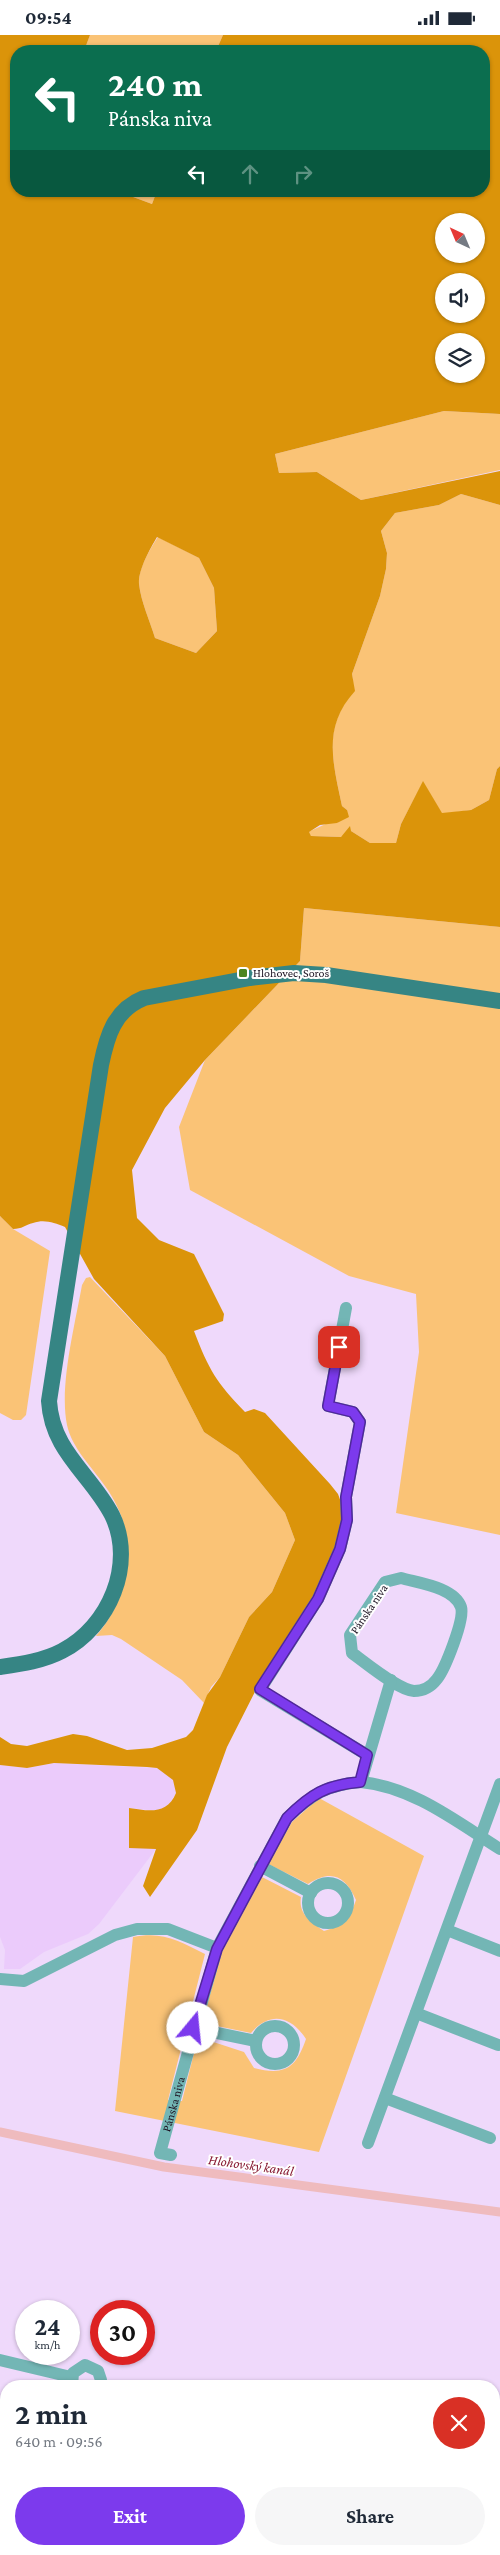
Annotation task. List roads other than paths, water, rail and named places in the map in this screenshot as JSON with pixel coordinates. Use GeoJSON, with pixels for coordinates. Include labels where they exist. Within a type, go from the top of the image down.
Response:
{"type":"FeatureCollection","features":[{"type":"Feature","properties":{"kind":"main road"},"geometry":{"type":"LineString","coordinates":[[0,1667],[51,1656],[75,1643],[102,1616],[114,1592],[118,1577],[120,1545],[116,1524],[102,1499],[62,1447],[52,1423],[49,1401],[101,1065],[106,1039],[115,1021],[130,1005],[144,998],[250,978],[287,974],[326,975],[500,1001]]}},
{"type":"Feature","properties":{"kind":"street"},"geometry":{"type":"LineString","coordinates":[[346,1308],[328,1406],[353,1412],[360,1422],[346,1497],[346,1527],[340,1549],[327,1582],[260,1689],[367,1755]]}},
{"type":"Feature","properties":{"kind":"street","name":"Pánska niva"},"geometry":{"type":"LineString","coordinates":[[400,1578],[450,1594],[461,1607],[461,1622],[438,1679],[426,1690],[412,1691],[391,1680],[352,1653],[350,1635],[385,1582],[400,1578]]}},
{"type":"Feature","properties":{"kind":"street"},"geometry":{"type":"LineString","coordinates":[[360,1782],[391,1680]]}},
{"type":"Feature","properties":{"kind":"street","name":"Pánska niva"},"geometry":{"type":"LineString","coordinates":[[171,2155],[160,2153],[193,2028],[217,1949],[287,1818],[304,1801],[322,1789],[341,1784],[360,1782],[382,1785],[405,1792],[500,1849]]}},
{"type":"Feature","properties":{"kind":"street"},"geometry":{"type":"LineString","coordinates":[[368,2143],[500,1784]]}},
{"type":"Feature","properties":{"kind":"street"},"geometry":{"type":"LineString","coordinates":[[260,1866],[311,1893]]}},
{"type":"Feature","properties":{"kind":"street"},"geometry":{"type":"LineString","coordinates":[[0,1979],[24,1981],[115,1935],[137,1929],[168,1929],[217,1949]]}},
{"type":"Feature","properties":{"kind":"street"},"geometry":{"type":"LineString","coordinates":[[447,1930],[500,1951]]}},
{"type":"Feature","properties":{"kind":"street"},"geometry":{"type":"LineString","coordinates":[[416,2013],[498,2045]]}},
{"type":"Feature","properties":{"kind":"street"},"geometry":{"type":"LineString","coordinates":[[193,2028],[256,2041]]}},
{"type":"Feature","properties":{"kind":"street"},"geometry":{"type":"LineString","coordinates":[[385,2098],[490,2138]]}},
{"type":"Feature","properties":{"kind":"street"},"geometry":{"type":"LineString","coordinates":[[0,2360],[65,2380]]}},
{"type":"Feature","properties":{"kind":"street"},"geometry":{"type":"LineString","coordinates":[[73,2380],[80,2366],[90,2365],[100,2375],[101,2380]]}},
{"type":"Feature","properties":{"kind":"waterway","name":"Hlohovský kanál"},"geometry":{"type":"LineString","coordinates":[[0,2132],[164,2167],[500,2212]]}},
{"type":"Feature","properties":{"kind":"place","name":"Hlohovec, Soroš"},"geometry":{"type":"Point","coordinates":[243,973]}}]}
